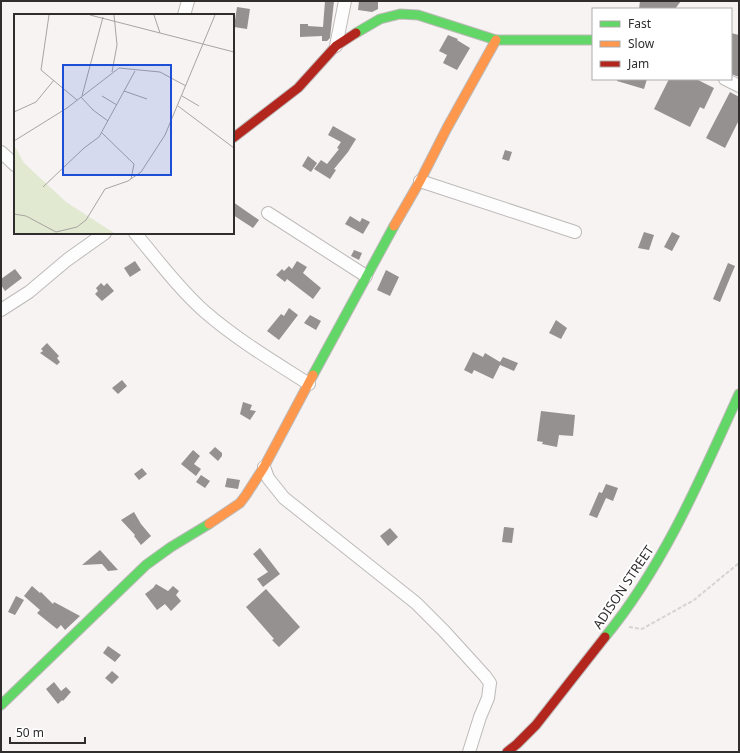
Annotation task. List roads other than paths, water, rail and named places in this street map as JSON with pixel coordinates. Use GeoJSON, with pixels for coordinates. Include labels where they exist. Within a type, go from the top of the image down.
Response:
{"type":"FeatureCollection","features":[{"type":"Feature","properties":{"kind":"street"},"geometry":{"type":"LineString","coordinates":[[184,14],[188,1]]}},
{"type":"Feature","properties":{"kind":"street"},"geometry":{"type":"LineString","coordinates":[[336,46],[346,1]]}},
{"type":"Feature","properties":{"kind":"street"},"geometry":{"type":"LineString","coordinates":[[234,137],[298,88],[336,46],[366,26],[380,19],[400,14],[418,16],[496,40],[592,40]]}},
{"type":"Feature","properties":{"kind":"street"},"geometry":{"type":"LineString","coordinates":[[1,704],[53,656],[146,565],[171,547],[228,512],[240,503],[246,495],[264,467],[366,276],[420,181],[447,128],[496,40]]}},
{"type":"Feature","properties":{"kind":"street"},"geometry":{"type":"LineString","coordinates":[[727,80],[739,86]]}},
{"type":"Feature","properties":{"kind":"street"},"geometry":{"type":"LineString","coordinates":[[1,152],[14,164]]}},
{"type":"Feature","properties":{"kind":"street"},"geometry":{"type":"LineString","coordinates":[[420,181],[575,232]]}},
{"type":"Feature","properties":{"kind":"street"},"geometry":{"type":"LineString","coordinates":[[268,213],[366,276]]}},
{"type":"Feature","properties":{"kind":"street"},"geometry":{"type":"LineString","coordinates":[[136,234],[202,310],[253,348],[309,384]]}},
{"type":"Feature","properties":{"kind":"street"},"geometry":{"type":"LineString","coordinates":[[1,310],[29,292],[97,235]]}},
{"type":"Feature","properties":{"kind":"street","name":"ADISON STREET"},"geometry":{"type":"LineString","coordinates":[[507,752],[542,719],[576,672],[631,604],[662,556],[739,394]]}},
{"type":"Feature","properties":{"kind":"street"},"geometry":{"type":"LineString","coordinates":[[264,467],[268,478],[284,498],[416,603],[485,676],[490,683],[488,698],[480,717],[469,752]]}}]}
